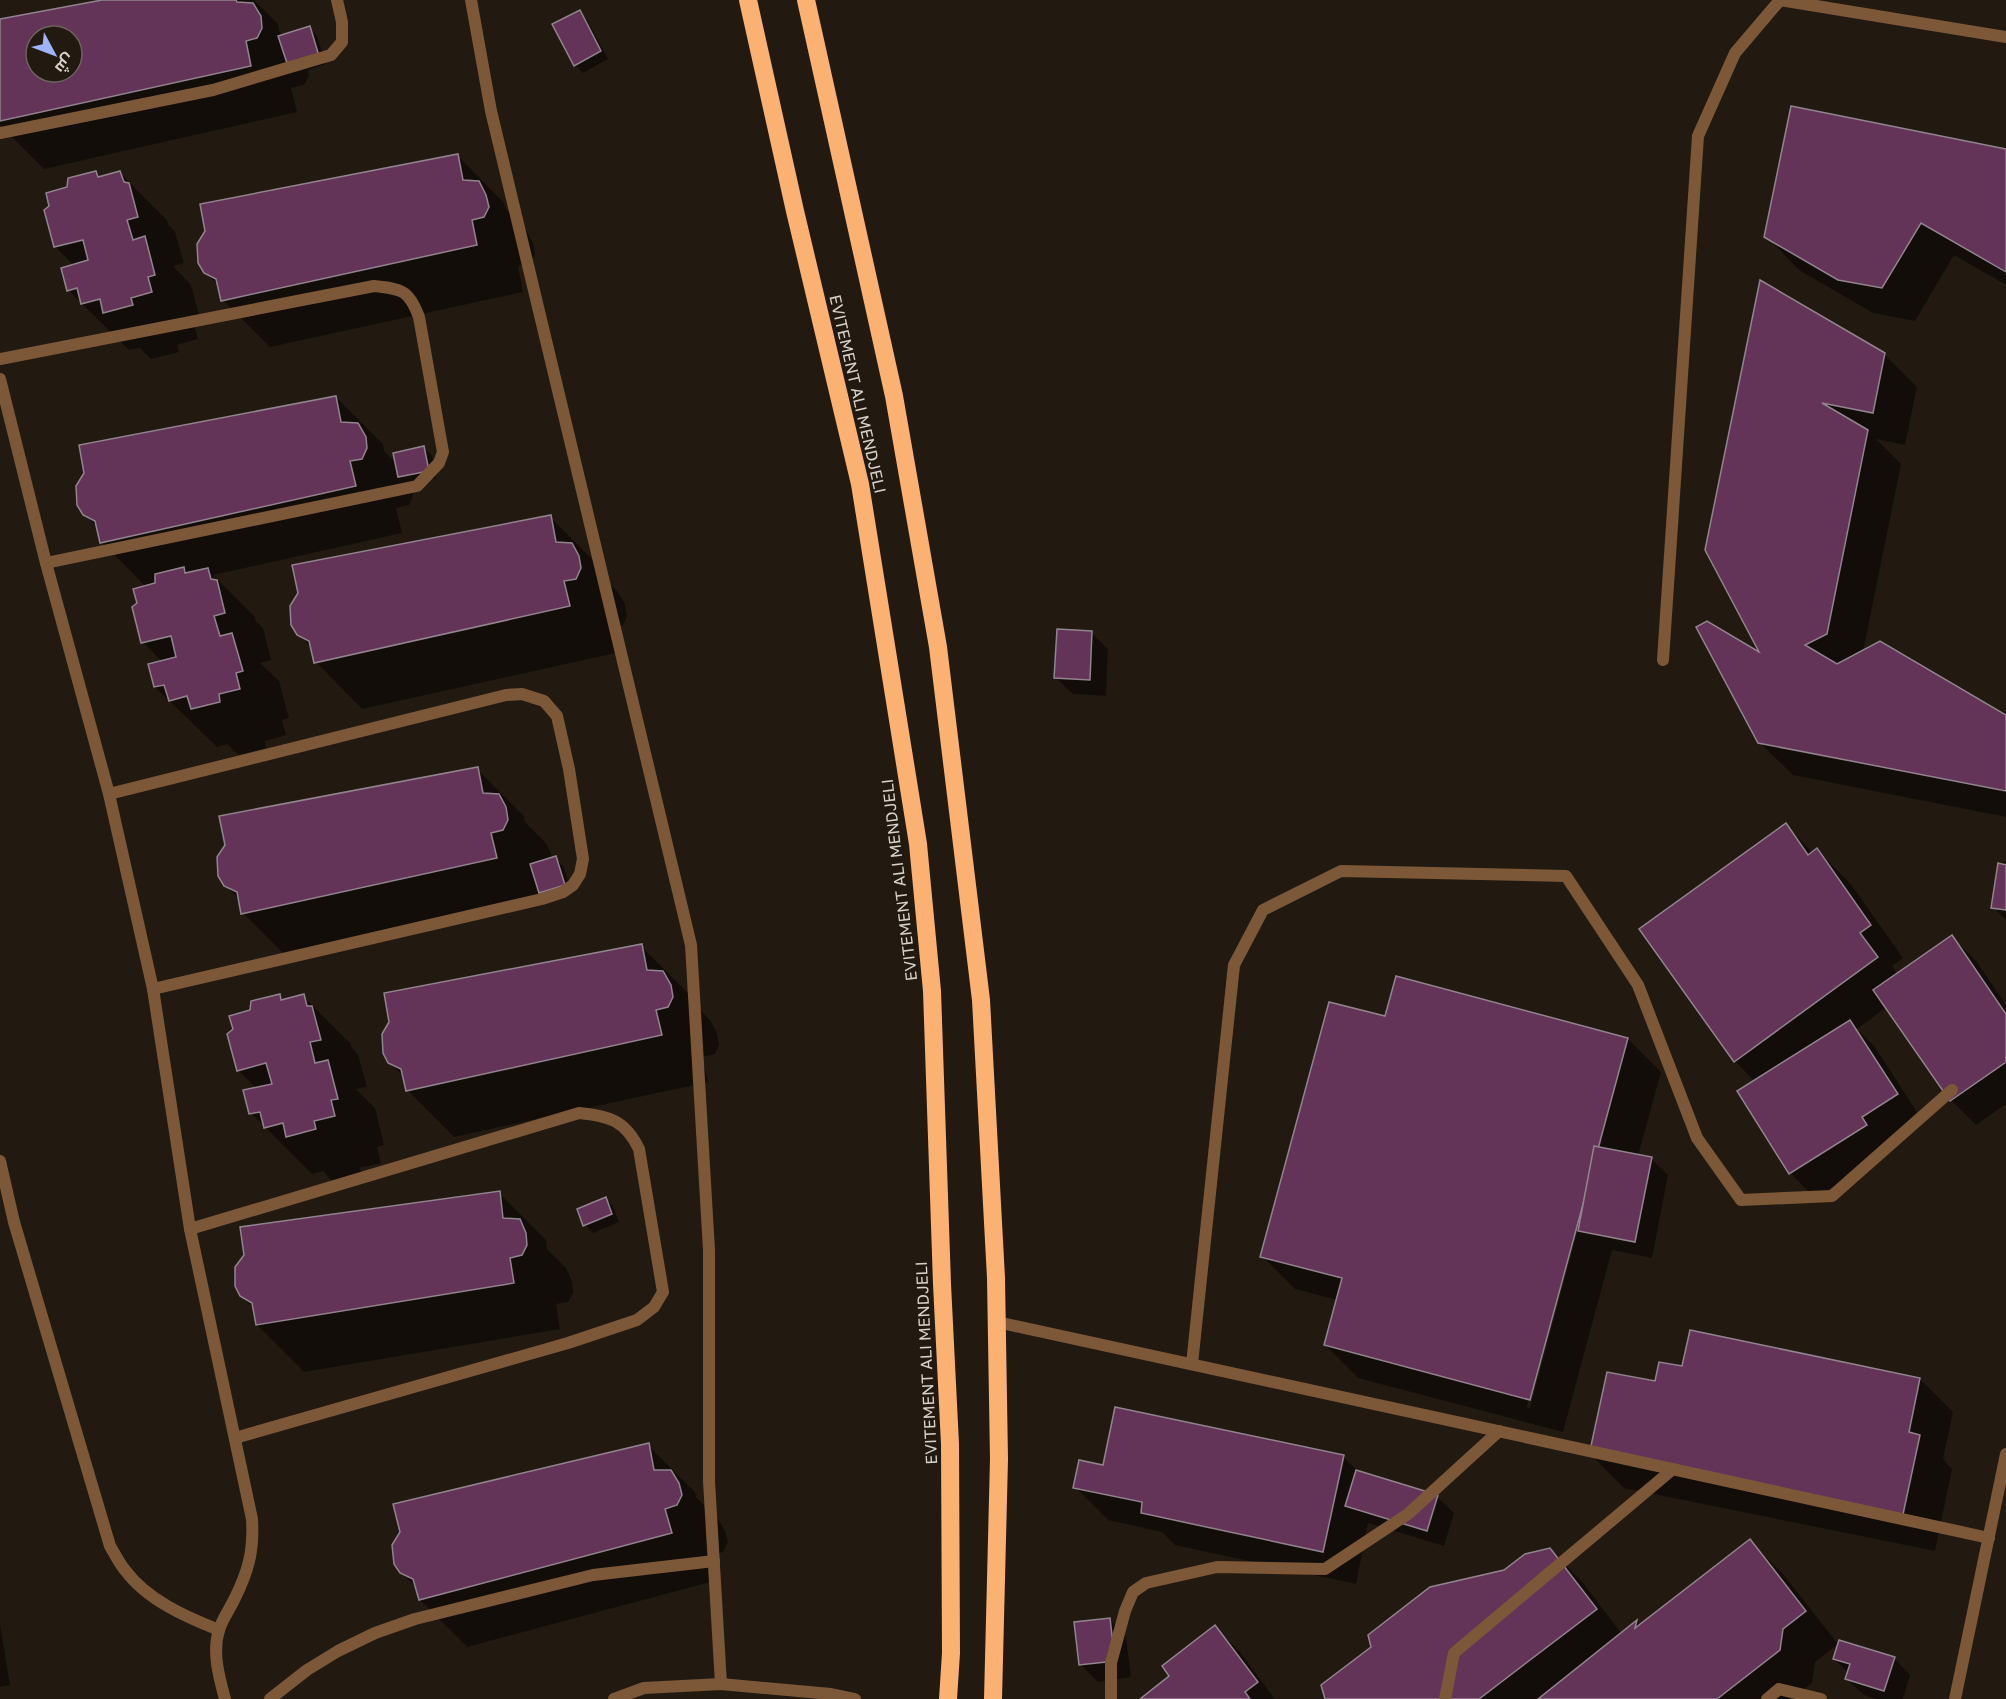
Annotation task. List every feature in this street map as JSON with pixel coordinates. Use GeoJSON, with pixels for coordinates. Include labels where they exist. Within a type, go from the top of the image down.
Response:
{"type":"FeatureCollection","features":[{"type":"Feature","properties":{"kind":"highway","name":"EVITEMENT ALI MENDJELI"},"geometry":{"type":"LineString","coordinates":[[748,0],[860,484],[918,844],[932,991],[950,1443],[951,1653],[948,1699]]}},
{"type":"Feature","properties":{"kind":"highway","name":"EVITEMENT ALI MENDJELI"},"geometry":{"type":"LineString","coordinates":[[806,0],[894,396],[938,647],[981,1000],[997,1322],[999,1459],[993,1699]]}},
{"type":"Feature","properties":{"kind":"street"},"geometry":{"type":"LineString","coordinates":[[0,133],[213,90],[331,55],[342,42],[342,22],[337,0]]}},
{"type":"Feature","properties":{"kind":"street"},"geometry":{"type":"LineString","coordinates":[[471,0],[491,111],[692,945],[709,1250],[709,1481],[721,1684]]}},
{"type":"Feature","properties":{"kind":"street"},"geometry":{"type":"LineString","coordinates":[[1663,660],[1698,136],[1735,53],[1780,0],[2006,37]]}},
{"type":"Feature","properties":{"kind":"street"},"geometry":{"type":"LineString","coordinates":[[0,359],[374,286],[399,288],[412,299],[419,317],[443,452],[440,463],[417,486],[46,563]]}},
{"type":"Feature","properties":{"kind":"street"},"geometry":{"type":"LineString","coordinates":[[0,379],[46,563],[109,794],[153,989],[190,1229],[252,1519],[253,1542],[250,1560],[244,1581],[219,1630],[216,1649],[217,1666],[225,1699]]}},
{"type":"Feature","properties":{"kind":"street"},"geometry":{"type":"LineString","coordinates":[[109,794],[506,695],[522,694],[544,701],[558,716],[583,859],[580,874],[573,885],[563,892],[542,899],[153,989]]}},
{"type":"Feature","properties":{"kind":"street"},"geometry":{"type":"LineString","coordinates":[[1192,1364],[1234,965],[1263,910],[1341,871],[1566,876],[1638,986],[1697,1138],[1741,1200],[1832,1196],[1953,1090]]}},
{"type":"Feature","properties":{"kind":"street"},"geometry":{"type":"LineString","coordinates":[[190,1229],[579,1113],[602,1115],[620,1123],[631,1133],[639,1149],[663,1292],[654,1307],[637,1320],[568,1343],[235,1438]]}},
{"type":"Feature","properties":{"kind":"street"},"geometry":{"type":"LineString","coordinates":[[0,1161],[14,1222],[110,1546],[126,1572],[150,1594],[175,1611],[219,1630]]}},
{"type":"Feature","properties":{"kind":"street"},"geometry":{"type":"LineString","coordinates":[[997,1322],[1989,1538]]}},
{"type":"Feature","properties":{"kind":"street"},"geometry":{"type":"LineString","coordinates":[[1111,1699],[1111,1663],[1125,1611],[1133,1592],[1146,1582],[1217,1567],[1325,1569],[1408,1514],[1499,1431]]}},
{"type":"Feature","properties":{"kind":"street"},"geometry":{"type":"LineString","coordinates":[[1956,1699],[2006,1454]]}},
{"type":"Feature","properties":{"kind":"street"},"geometry":{"type":"LineString","coordinates":[[1445,1699],[1454,1653],[1673,1469]]}},
{"type":"Feature","properties":{"kind":"street"},"geometry":{"type":"LineString","coordinates":[[270,1699],[307,1670],[338,1651],[375,1633],[415,1619],[593,1575],[714,1562]]}},
{"type":"Feature","properties":{"kind":"street"},"geometry":{"type":"LineString","coordinates":[[614,1699],[644,1688],[721,1684],[831,1694],[855,1699]]}},
{"type":"Feature","properties":{"kind":"street"},"geometry":{"type":"LineString","coordinates":[[1767,1699],[1779,1689],[1821,1699]]}},
{"type":"Feature","properties":{"kind":"building"},"geometry":{"type":"Polygon","coordinates":[[[102,0],[236,0],[253,3],[261,16],[262,28],[257,38],[246,41],[251,66],[0,121],[0,19],[102,0]]]}},
{"type":"Feature","properties":{"kind":"building"},"geometry":{"type":"Polygon","coordinates":[[[580,10],[601,51],[574,66],[552,24],[580,10]]]}},
{"type":"Feature","properties":{"kind":"building"},"geometry":{"type":"Polygon","coordinates":[[[310,26],[319,56],[288,66],[278,36],[310,26]]]}},
{"type":"Feature","properties":{"kind":"building"},"geometry":{"type":"Polygon","coordinates":[[[1791,106],[2006,149],[2006,272],[1921,223],[1882,288],[1838,280],[1764,237],[1791,106]]]}},
{"type":"Feature","properties":{"kind":"building"},"geometry":{"type":"Polygon","coordinates":[[[458,154],[463,180],[479,181],[489,207],[484,217],[472,220],[477,245],[221,301],[216,279],[204,273],[198,263],[197,244],[205,231],[200,204],[458,154]]]}},
{"type":"Feature","properties":{"kind":"building"},"geometry":{"type":"Polygon","coordinates":[[[96,171],[98,177],[120,171],[124,182],[129,183],[138,217],[127,220],[133,240],[145,236],[155,275],[148,277],[152,292],[131,298],[133,305],[103,313],[100,299],[81,304],[77,288],[67,291],[61,268],[88,260],[83,240],[54,247],[44,210],[49,206],[46,193],[67,187],[68,178],[96,171]]]}},
{"type":"Feature","properties":{"kind":"building"},"geometry":{"type":"Polygon","coordinates":[[[1760,280],[1885,353],[1873,413],[1822,403],[1868,430],[1827,634],[1805,645],[1837,664],[1880,641],[2006,715],[2006,791],[1758,743],[1696,627],[1707,621],[1759,652],[1705,550],[1760,280]]]}},
{"type":"Feature","properties":{"kind":"building"},"geometry":{"type":"Polygon","coordinates":[[[336,396],[341,422],[358,423],[366,437],[367,448],[362,459],[350,461],[356,486],[100,543],[95,521],[83,515],[77,505],[76,486],[84,473],[79,445],[336,396]]]}},
{"type":"Feature","properties":{"kind":"building"},"geometry":{"type":"Polygon","coordinates":[[[424,446],[429,471],[398,477],[393,453],[424,446]]]}},
{"type":"Feature","properties":{"kind":"building"},"geometry":{"type":"Polygon","coordinates":[[[551,515],[556,542],[572,543],[579,556],[581,568],[576,579],[564,581],[570,606],[314,663],[309,641],[297,635],[291,625],[290,606],[298,593],[292,565],[551,515]]]}},
{"type":"Feature","properties":{"kind":"building"},"geometry":{"type":"Polygon","coordinates":[[[184,567],[185,573],[208,568],[211,579],[217,580],[225,613],[214,616],[220,636],[232,633],[243,671],[236,673],[240,689],[219,694],[220,702],[191,709],[187,696],[169,701],[164,685],[154,687],[148,664],[176,657],[171,636],[141,643],[132,607],[137,603],[133,589],[155,583],[155,574],[184,567]]]}},
{"type":"Feature","properties":{"kind":"building"},"geometry":{"type":"Polygon","coordinates":[[[1057,629],[1092,631],[1090,680],[1054,678],[1057,629]]]}},
{"type":"Feature","properties":{"kind":"building"},"geometry":{"type":"Polygon","coordinates":[[[478,767],[483,793],[499,794],[506,807],[508,820],[503,830],[491,833],[497,858],[241,914],[237,892],[224,886],[218,876],[217,857],[225,845],[219,816],[478,767]]]}},
{"type":"Feature","properties":{"kind":"building"},"geometry":{"type":"Polygon","coordinates":[[[1786,823],[1808,855],[1817,848],[1871,925],[1860,933],[1878,957],[1734,1062],[1639,929],[1786,823]]]}},
{"type":"Feature","properties":{"kind":"building"},"geometry":{"type":"Polygon","coordinates":[[[556,856],[565,885],[539,893],[530,864],[556,856]]]}},
{"type":"Feature","properties":{"kind":"building"},"geometry":{"type":"Polygon","coordinates":[[[1998,863],[2006,865],[2006,910],[1991,908],[1998,863]]]}},
{"type":"Feature","properties":{"kind":"building"},"geometry":{"type":"Polygon","coordinates":[[[1952,935],[2006,1014],[2006,1062],[1950,1101],[1873,990],[1952,935]]]}},
{"type":"Feature","properties":{"kind":"building"},"geometry":{"type":"Polygon","coordinates":[[[642,944],[647,970],[663,971],[671,985],[673,997],[668,1007],[656,1010],[662,1035],[406,1091],[401,1069],[388,1063],[383,1053],[382,1034],[389,1022],[384,993],[642,944]]]}},
{"type":"Feature","properties":{"kind":"building"},"geometry":{"type":"Polygon","coordinates":[[[1396,976],[1628,1038],[1530,1400],[1324,1345],[1342,1278],[1260,1257],[1329,1002],[1385,1016],[1396,976]]]}},
{"type":"Feature","properties":{"kind":"building"},"geometry":{"type":"Polygon","coordinates":[[[280,994],[281,1000],[304,994],[307,1006],[312,1006],[321,1040],[310,1042],[315,1063],[328,1060],[338,1099],[331,1100],[335,1116],[314,1121],[316,1129],[286,1137],[283,1123],[264,1128],[260,1112],[249,1114],[243,1090],[272,1084],[266,1063],[237,1071],[227,1034],[233,1029],[229,1016],[250,1010],[251,1001],[280,994]]]}},
{"type":"Feature","properties":{"kind":"building"},"geometry":{"type":"Polygon","coordinates":[[[1850,1020],[1898,1094],[1862,1117],[1867,1125],[1789,1174],[1737,1091],[1850,1020]]]}},
{"type":"Feature","properties":{"kind":"building"},"geometry":{"type":"Polygon","coordinates":[[[1594,1146],[1652,1157],[1635,1242],[1578,1231],[1594,1146]]]}},
{"type":"Feature","properties":{"kind":"building"},"geometry":{"type":"Polygon","coordinates":[[[500,1191],[503,1218],[520,1219],[526,1233],[527,1245],[522,1255],[510,1258],[514,1283],[256,1325],[252,1303],[240,1296],[235,1286],[235,1267],[244,1255],[240,1227],[500,1191]]]}},
{"type":"Feature","properties":{"kind":"building"},"geometry":{"type":"Polygon","coordinates":[[[606,1197],[612,1214],[583,1226],[577,1209],[606,1197]]]}},
{"type":"Feature","properties":{"kind":"building"},"geometry":{"type":"Polygon","coordinates":[[[1690,1330],[1920,1378],[1909,1432],[1920,1435],[1902,1519],[1589,1455],[1607,1372],[1655,1381],[1659,1362],[1682,1366],[1690,1330]]]}},
{"type":"Feature","properties":{"kind":"building"},"geometry":{"type":"Polygon","coordinates":[[[1115,1407],[1344,1455],[1323,1552],[1141,1513],[1142,1502],[1073,1488],[1079,1460],[1103,1465],[1115,1407]]]}},
{"type":"Feature","properties":{"kind":"building"},"geometry":{"type":"Polygon","coordinates":[[[649,1443],[654,1470],[671,1470],[679,1483],[682,1495],[677,1505],[665,1509],[672,1533],[419,1600],[413,1579],[400,1573],[394,1564],[392,1545],[400,1532],[393,1504],[649,1443]]]}},
{"type":"Feature","properties":{"kind":"building"},"geometry":{"type":"Polygon","coordinates":[[[1356,1470],[1438,1495],[1427,1531],[1345,1506],[1356,1470]]]}},
{"type":"Feature","properties":{"kind":"building"},"geometry":{"type":"Polygon","coordinates":[[[1750,1539],[1806,1611],[1783,1629],[1780,1650],[1717,1699],[1538,1699],[1637,1620],[1635,1628],[1750,1539]]]}},
{"type":"Feature","properties":{"kind":"building"},"geometry":{"type":"Polygon","coordinates":[[[1550,1548],[1597,1609],[1479,1699],[1325,1699],[1321,1685],[1371,1647],[1368,1635],[1430,1587],[1504,1570],[1525,1554],[1550,1548]]]}},
{"type":"Feature","properties":{"kind":"building"},"geometry":{"type":"Polygon","coordinates":[[[1110,1618],[1115,1661],[1079,1665],[1074,1622],[1110,1618]]]}},
{"type":"Feature","properties":{"kind":"building"},"geometry":{"type":"Polygon","coordinates":[[[1215,1625],[1258,1682],[1245,1692],[1250,1699],[1140,1699],[1169,1676],[1162,1666],[1215,1625]]]}},
{"type":"Feature","properties":{"kind":"building"},"geometry":{"type":"Polygon","coordinates":[[[1839,1640],[1895,1657],[1884,1691],[1845,1679],[1850,1664],[1833,1659],[1839,1640]]]}}]}
